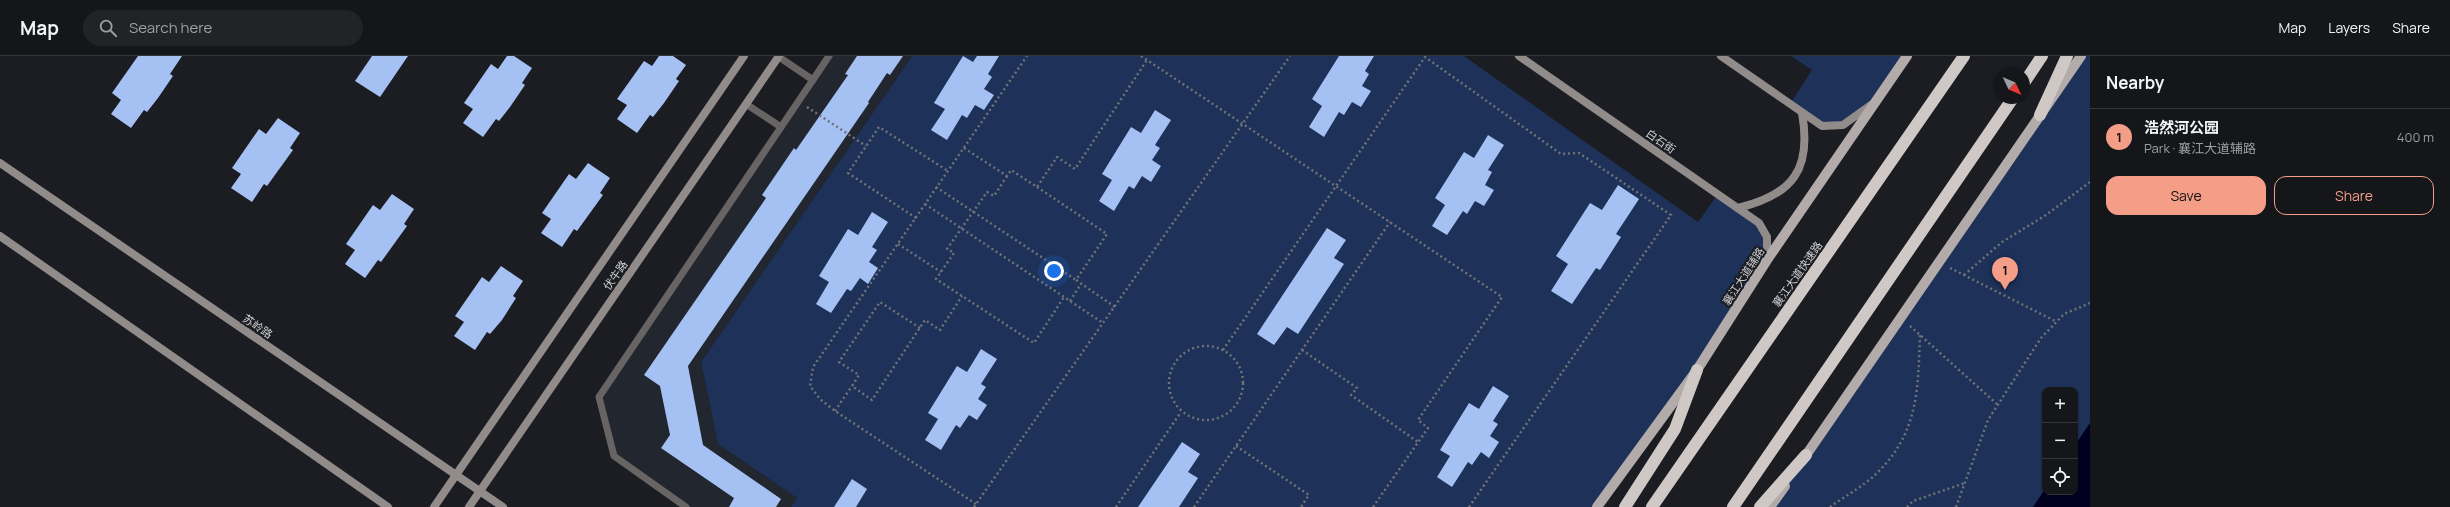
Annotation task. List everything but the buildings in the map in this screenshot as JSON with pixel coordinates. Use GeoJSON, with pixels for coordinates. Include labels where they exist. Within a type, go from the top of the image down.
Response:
{"type":"FeatureCollection","features":[{"type":"Feature","properties":{"kind":"highway","name":"襄江大道快速路"},"geometry":{"type":"LineString","coordinates":[[1652,507],[1964,56]]}},
{"type":"Feature","properties":{"kind":"highway"},"geometry":{"type":"LineString","coordinates":[[2030,74],[2042,56]]}},
{"type":"Feature","properties":{"kind":"highway"},"geometry":{"type":"LineString","coordinates":[[2040,115],[2067,56]]}},
{"type":"Feature","properties":{"kind":"highway"},"geometry":{"type":"LineString","coordinates":[[1733,507],[2009,104]]}},
{"type":"Feature","properties":{"kind":"highway"},"geometry":{"type":"LineString","coordinates":[[1625,507],[1675,429],[1697,370]]}},
{"type":"Feature","properties":{"kind":"highway"},"geometry":{"type":"LineString","coordinates":[[1760,507],[1806,455]]}},
{"type":"Feature","properties":{"kind":"main road","name":"襄江大道辅路"},"geometry":{"type":"LineString","coordinates":[[1597,507],[1697,370],[1767,260],[1907,56]]}},
{"type":"Feature","properties":{"kind":"main road"},"geometry":{"type":"LineString","coordinates":[[1770,507],[2081,56]]}},
{"type":"Feature","properties":{"kind":"street"},"geometry":{"type":"LineString","coordinates":[[434,507],[744,56]]}},
{"type":"Feature","properties":{"kind":"street","name":"伏牛路"},"geometry":{"type":"LineString","coordinates":[[469,507],[779,56]]}},
{"type":"Feature","properties":{"kind":"street","name":"白石街"},"geometry":{"type":"LineString","coordinates":[[1519,56],[1759,223],[1767,237],[1767,260]]}},
{"type":"Feature","properties":{"kind":"street"},"geometry":{"type":"LineString","coordinates":[[1721,56],[1822,126],[1843,125],[1878,100]]}},
{"type":"Feature","properties":{"kind":"street"},"geometry":{"type":"LineString","coordinates":[[1738,208],[1762,202],[1785,188],[1804,160],[1806,136],[1802,113]]}},
{"type":"Feature","properties":{"kind":"street","name":"苏岭路"},"geometry":{"type":"LineString","coordinates":[[0,163],[503,507]]}},
{"type":"Feature","properties":{"kind":"street"},"geometry":{"type":"LineString","coordinates":[[0,236],[388,507]]}},
{"type":"Feature","properties":{"kind":"lane"},"geometry":{"type":"LineString","coordinates":[[779,56],[813,80]]}},
{"type":"Feature","properties":{"kind":"lane"},"geometry":{"type":"LineString","coordinates":[[686,507],[614,456],[599,397],[829,56]]}},
{"type":"Feature","properties":{"kind":"lane"},"geometry":{"type":"LineString","coordinates":[[746,104],[781,127]]}},
{"type":"Feature","properties":{"kind":"path"},"geometry":{"type":"LineString","coordinates":[[976,504],[835,411],[820,399],[810,386],[813,367],[1027,56]]}},
{"type":"Feature","properties":{"kind":"path"},"geometry":{"type":"LineString","coordinates":[[1141,56],[1502,297],[1418,420],[1428,428],[1373,507]]}},
{"type":"Feature","properties":{"kind":"path"},"geometry":{"type":"LineString","coordinates":[[974,507],[1290,56]]}},
{"type":"Feature","properties":{"kind":"path"},"geometry":{"type":"LineString","coordinates":[[1223,350],[1425,57],[1561,154],[1579,153],[1671,215],[1469,507]]}},
{"type":"Feature","properties":{"kind":"path"},"geometry":{"type":"LineString","coordinates":[[1036,187],[1057,157],[1075,170],[1147,60]]}},
{"type":"Feature","properties":{"kind":"path"},"geometry":{"type":"LineString","coordinates":[[798,101],[866,146]]}},
{"type":"Feature","properties":{"kind":"path"},"geometry":{"type":"LineString","coordinates":[[916,218],[848,172],[879,127],[948,171]]}},
{"type":"Feature","properties":{"kind":"path"},"geometry":{"type":"LineString","coordinates":[[964,148],[1007,176]]}},
{"type":"Feature","properties":{"kind":"path"},"geometry":{"type":"LineString","coordinates":[[1064,297],[1034,343],[936,279],[954,253],[947,249],[961,228],[987,192],[994,196],[1011,170],[1107,234],[1076,280]]}},
{"type":"Feature","properties":{"kind":"path"},"geometry":{"type":"LineString","coordinates":[[1964,276],[2002,242],[2046,215],[2090,182]]}},
{"type":"Feature","properties":{"kind":"path"},"geometry":{"type":"LineString","coordinates":[[936,187],[1115,306]]}},
{"type":"Feature","properties":{"kind":"path"},"geometry":{"type":"LineString","coordinates":[[925,204],[1103,323]]}},
{"type":"Feature","properties":{"kind":"path"},"geometry":{"type":"LineString","coordinates":[[1194,507],[1390,222]]}},
{"type":"Feature","properties":{"kind":"path"},"geometry":{"type":"LineString","coordinates":[[898,244],[941,272]]}},
{"type":"Feature","properties":{"kind":"path"},"geometry":{"type":"LineString","coordinates":[[1938,262],[2057,322]]}},
{"type":"Feature","properties":{"kind":"path"},"geometry":{"type":"LineString","coordinates":[[1070,301],[1081,284]]}},
{"type":"Feature","properties":{"kind":"path"},"geometry":{"type":"LineString","coordinates":[[852,386],[872,400],[925,320],[940,330],[962,296]]}},
{"type":"Feature","properties":{"kind":"path"},"geometry":{"type":"LineString","coordinates":[[835,411],[859,375],[838,362],[880,302],[920,328]]}},
{"type":"Feature","properties":{"kind":"path"},"geometry":{"type":"LineString","coordinates":[[1956,507],[1988,420],[2041,338],[2064,314],[2090,303]]}},
{"type":"Feature","properties":{"kind":"path"},"geometry":{"type":"LineString","coordinates":[[1901,317],[1998,405]]}},
{"type":"Feature","properties":{"kind":"path"},"geometry":{"type":"LineString","coordinates":[[1830,507],[1877,473],[1906,436],[1918,392],[1920,334]]}},
{"type":"Feature","properties":{"kind":"path"},"geometry":{"type":"LineString","coordinates":[[1200,346],[1212,346],[1223,350],[1233,357],[1240,368],[1243,380],[1242,392],[1237,404],[1228,413],[1217,419],[1204,420],[1192,418],[1181,412],[1169,391],[1169,379],[1172,368],[1179,358],[1188,350],[1200,346]]}},
{"type":"Feature","properties":{"kind":"path"},"geometry":{"type":"LineString","coordinates":[[1302,350],[1357,388],[1352,395],[1418,442]]}},
{"type":"Feature","properties":{"kind":"path"},"geometry":{"type":"LineString","coordinates":[[1116,507],[1181,412]]}},
{"type":"Feature","properties":{"kind":"path"},"geometry":{"type":"LineString","coordinates":[[1236,446],[1309,495],[1301,507]]}},
{"type":"Feature","properties":{"kind":"path"},"geometry":{"type":"LineString","coordinates":[[1907,507],[1913,501],[1965,483]]}},
{"type":"Feature","properties":{"kind":"shaded area"},"geometry":{"type":"Polygon","coordinates":[[[829,56],[912,56],[701,362],[718,444],[797,498],[791,507],[686,507],[614,456],[599,397],[829,56]]]}},
{"type":"Feature","properties":{"kind":"shaded area"},"geometry":{"type":"Polygon","coordinates":[[[912,56],[1464,56],[1698,222],[1718,194],[1759,223],[1767,237],[1767,260],[1597,507],[791,507],[797,498],[718,444],[701,362],[912,56]]]}},
{"type":"Feature","properties":{"kind":"shaded area"},"geometry":{"type":"Polygon","coordinates":[[[1791,56],[1907,56],[1878,100],[1843,125],[1822,126],[1790,104],[1812,70],[1791,56]]]}},
{"type":"Feature","properties":{"kind":"shaded area"},"geometry":{"type":"Polygon","coordinates":[[[2081,56],[2090,56],[2090,507],[1770,507],[2081,56]]]}},
{"type":"Feature","properties":{"kind":"shaded area"},"geometry":{"type":"Polygon","coordinates":[[[2090,423],[2090,507],[2033,507],[2042,494],[2042,495],[2078,495],[2078,441],[2090,423]]]}},
{"type":"Feature","properties":{"kind":"place","name":"浩然河公园"},"geometry":{"type":"Point","coordinates":[2005,290]}}]}
